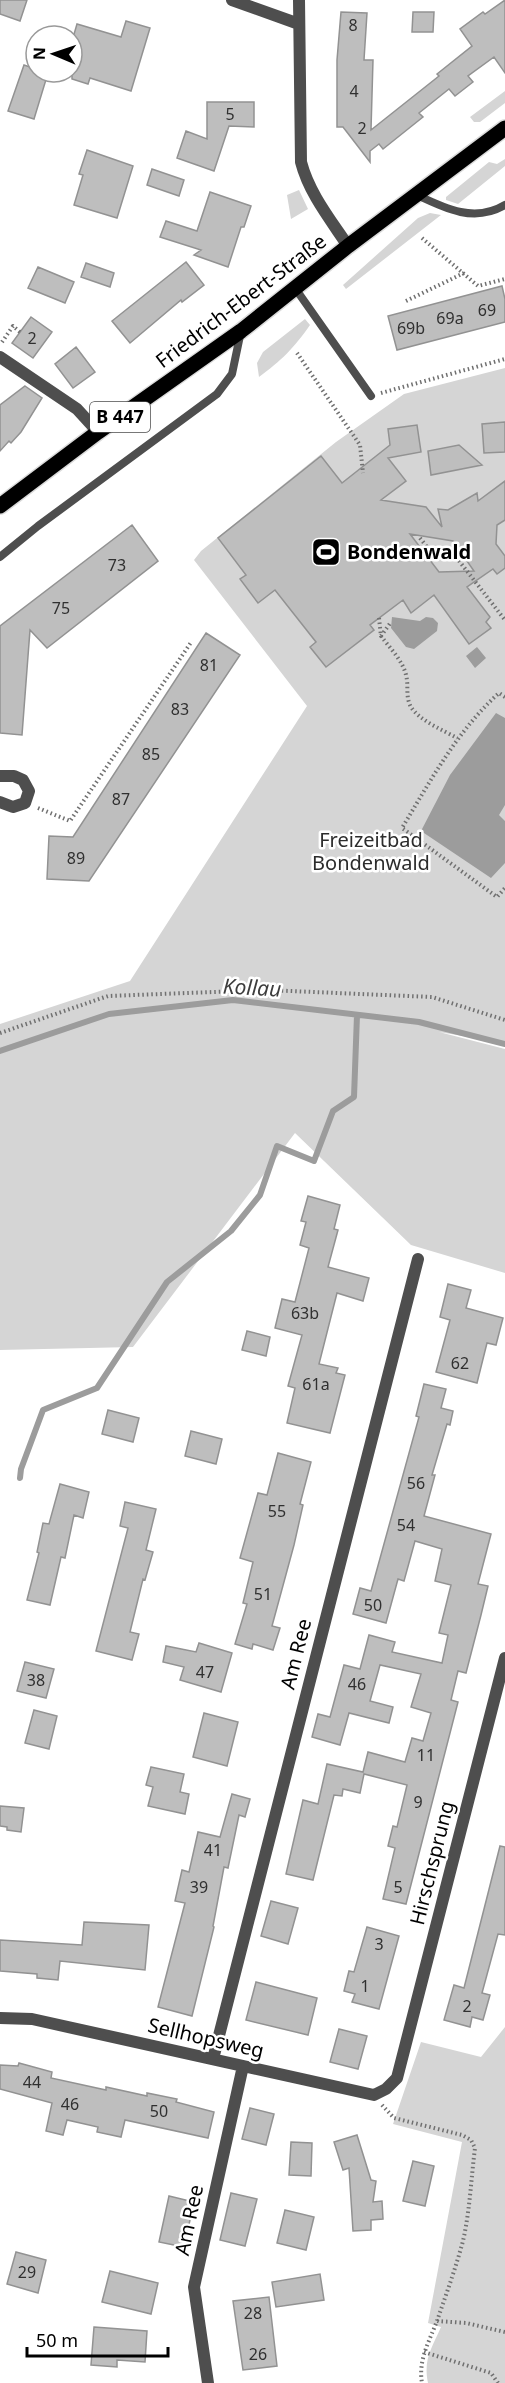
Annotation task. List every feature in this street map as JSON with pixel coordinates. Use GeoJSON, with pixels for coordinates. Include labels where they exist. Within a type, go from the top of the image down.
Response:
{"type":"FeatureCollection","features":[{"type":"Feature","properties":{"kind":"main road","name":"Friedrich-Ebert-Straße"},"geometry":{"type":"LineString","coordinates":[[0,506],[99,432],[241,332],[348,246],[505,128]]}},
{"type":"Feature","properties":{"kind":"street"},"geometry":{"type":"LineString","coordinates":[[232,0],[299,24]]}},
{"type":"Feature","properties":{"kind":"street"},"geometry":{"type":"LineString","coordinates":[[299,0],[301,162],[309,186],[348,246]]}},
{"type":"Feature","properties":{"kind":"street"},"geometry":{"type":"LineString","coordinates":[[0,357],[77,410],[99,432]]}},
{"type":"Feature","properties":{"kind":"street"},"geometry":{"type":"LineString","coordinates":[[0,776],[14,776],[23,780],[29,790],[25,803],[13,807],[0,802]]}},
{"type":"Feature","properties":{"kind":"street","name":"Am Ree"},"geometry":{"type":"LineString","coordinates":[[213,2059],[418,1259]]}},
{"type":"Feature","properties":{"kind":"street","name":"Hirschsprung"},"geometry":{"type":"LineString","coordinates":[[374,2095],[386,2089],[397,2078],[505,1658]]}},
{"type":"Feature","properties":{"kind":"street","name":"Sellhopsweg"},"geometry":{"type":"LineString","coordinates":[[0,2018],[32,2019],[374,2095]]}},
{"type":"Feature","properties":{"kind":"street","name":"Am Ree"},"geometry":{"type":"LineString","coordinates":[[208,2383],[194,2287],[243,2066]]}},
{"type":"Feature","properties":{"kind":"lane"},"geometry":{"type":"LineString","coordinates":[[417,195],[446,208],[472,214],[494,212],[505,205]]}},
{"type":"Feature","properties":{"kind":"lane"},"geometry":{"type":"LineString","coordinates":[[295,288],[371,396]]}},
{"type":"Feature","properties":{"kind":"lane"},"geometry":{"type":"LineString","coordinates":[[0,557],[38,526],[217,394],[232,374],[241,332]]}},
{"type":"Feature","properties":{"kind":"path"},"geometry":{"type":"LineString","coordinates":[[422,238],[478,286],[505,279]]}},
{"type":"Feature","properties":{"kind":"path"},"geometry":{"type":"LineString","coordinates":[[406,301],[464,273]]}},
{"type":"Feature","properties":{"kind":"path"},"geometry":{"type":"LineString","coordinates":[[0,345],[13,326],[20,332]]}},
{"type":"Feature","properties":{"kind":"path"},"geometry":{"type":"LineString","coordinates":[[297,353],[360,445],[363,473]]}},
{"type":"Feature","properties":{"kind":"path"},"geometry":{"type":"LineString","coordinates":[[371,396],[404,385],[505,359]]}},
{"type":"Feature","properties":{"kind":"path"},"geometry":{"type":"LineString","coordinates":[[420,538],[434,556],[456,557],[505,620]]}},
{"type":"Feature","properties":{"kind":"path"},"geometry":{"type":"LineString","coordinates":[[379,618],[381,636],[397,656],[406,674],[406,694],[412,708],[423,718],[457,738]]}},
{"type":"Feature","properties":{"kind":"path"},"geometry":{"type":"LineString","coordinates":[[381,636],[391,622]]}},
{"type":"Feature","properties":{"kind":"path"},"geometry":{"type":"LineString","coordinates":[[25,803],[69,820],[192,641]]}},
{"type":"Feature","properties":{"kind":"path"},"geometry":{"type":"LineString","coordinates":[[505,697],[499,693],[481,709],[457,738],[402,828],[496,897],[505,888]]}},
{"type":"Feature","properties":{"kind":"path"},"geometry":{"type":"LineString","coordinates":[[0,1033],[108,996],[266,990],[432,997],[505,1020]]}},
{"type":"Feature","properties":{"kind":"path"},"geometry":{"type":"LineString","coordinates":[[374,2095],[394,2118],[462,2135],[471,2140],[475,2148],[469,2211],[462,2243],[437,2321],[424,2352],[421,2364],[422,2383]]}},
{"type":"Feature","properties":{"kind":"path"},"geometry":{"type":"LineString","coordinates":[[437,2321],[466,2323],[505,2332]]}},
{"type":"Feature","properties":{"kind":"path"},"geometry":{"type":"LineString","coordinates":[[424,2352],[491,2373],[498,2383]]}},
{"type":"Feature","properties":{"kind":"green space"},"geometry":{"type":"Polygon","coordinates":[[[505,91],[505,103],[480,122],[474,122],[470,117],[505,91]]]}},
{"type":"Feature","properties":{"kind":"green space"},"geometry":{"type":"Polygon","coordinates":[[[505,159],[505,166],[458,204],[446,200],[446,197],[489,162],[497,164],[505,159]]]}},
{"type":"Feature","properties":{"kind":"green space"},"geometry":{"type":"Polygon","coordinates":[[[299,190],[308,209],[291,219],[287,195],[299,190]]]}},
{"type":"Feature","properties":{"kind":"green space"},"geometry":{"type":"Polygon","coordinates":[[[430,213],[441,215],[346,289],[343,285],[418,218],[430,213]]]}},
{"type":"Feature","properties":{"kind":"green space"},"geometry":{"type":"Polygon","coordinates":[[[265,278],[267,282],[233,311],[228,306],[265,278]]]}},
{"type":"Feature","properties":{"kind":"green space"},"geometry":{"type":"Polygon","coordinates":[[[305,319],[310,325],[298,341],[281,360],[259,377],[257,363],[263,352],[305,319]]]}},
{"type":"Feature","properties":{"kind":"green space","name":"Freizeitbad Bondenwald"},"geometry":{"type":"Polygon","coordinates":[[[505,368],[505,1043],[439,1032],[505,1049],[505,1273],[411,1245],[295,1133],[133,1347],[0,1350],[0,1024],[130,981],[307,706],[194,560],[201,551],[336,442],[404,394],[505,368]]]}},
{"type":"Feature","properties":{"kind":"green space"},"geometry":{"type":"Polygon","coordinates":[[[505,2027],[505,2383],[428,2383],[428,2360],[441,2327],[428,2323],[462,2142],[393,2124],[421,2042],[481,2057],[505,2027]]]}},
{"type":"Feature","properties":{"kind":"shaded area"},"geometry":{"type":"Polygon","coordinates":[[[392,617],[420,621],[426,617],[433,618],[438,623],[437,631],[414,649],[406,647],[391,628],[392,617]]]}},
{"type":"Feature","properties":{"kind":"shaded area"},"geometry":{"type":"Polygon","coordinates":[[[477,647],[486,658],[475,668],[466,656],[477,647]]]}},
{"type":"Feature","properties":{"kind":"shaded area"},"geometry":{"type":"Polygon","coordinates":[[[496,713],[505,718],[505,805],[499,815],[505,821],[505,863],[491,878],[421,831],[450,775],[496,713]]]}},
{"type":"Feature","properties":{"kind":"building"},"geometry":{"type":"Polygon","coordinates":[[[0,0],[27,0],[20,21],[0,14],[0,0]]]}},
{"type":"Feature","properties":{"kind":"building"},"geometry":{"type":"Polygon","coordinates":[[[505,0],[505,73],[494,57],[468,76],[473,82],[455,96],[449,89],[419,113],[423,117],[383,149],[379,144],[370,151],[370,162],[343,127],[337,127],[337,60],[341,12],[367,13],[364,60],[373,60],[371,130],[439,76],[437,74],[472,46],[460,29],[483,12],[485,14],[505,0]]]}},
{"type":"Feature","properties":{"kind":"building"},"geometry":{"type":"Polygon","coordinates":[[[413,12],[434,12],[433,32],[412,32],[413,12]]]}},
{"type":"Feature","properties":{"kind":"building"},"geometry":{"type":"Polygon","coordinates":[[[126,21],[150,28],[131,91],[90,78],[88,84],[84,83],[84,26],[121,37],[126,21]]]}},
{"type":"Feature","properties":{"kind":"building"},"geometry":{"type":"Polygon","coordinates":[[[24,65],[24,84],[45,84],[34,119],[8,111],[24,65]]]}},
{"type":"Feature","properties":{"kind":"building"},"geometry":{"type":"Polygon","coordinates":[[[207,102],[254,102],[254,127],[229,126],[214,171],[177,158],[186,131],[207,139],[207,102]]]}},
{"type":"Feature","properties":{"kind":"building"},"geometry":{"type":"Polygon","coordinates":[[[87,150],[133,166],[117,218],[74,205],[83,175],[79,174],[87,150]]]}},
{"type":"Feature","properties":{"kind":"building"},"geometry":{"type":"Polygon","coordinates":[[[152,169],[184,180],[179,196],[147,185],[152,169]]]}},
{"type":"Feature","properties":{"kind":"building"},"geometry":{"type":"Polygon","coordinates":[[[210,192],[251,206],[244,227],[241,227],[228,267],[194,255],[201,250],[160,237],[166,221],[197,231],[210,192]]]}},
{"type":"Feature","properties":{"kind":"building"},"geometry":{"type":"Polygon","coordinates":[[[186,262],[204,285],[182,302],[181,300],[130,343],[112,321],[186,262]]]}},
{"type":"Feature","properties":{"kind":"building"},"geometry":{"type":"Polygon","coordinates":[[[86,263],[114,273],[110,287],[81,277],[86,263]]]}},
{"type":"Feature","properties":{"kind":"building"},"geometry":{"type":"Polygon","coordinates":[[[38,267],[74,282],[65,303],[28,288],[38,267]]]}},
{"type":"Feature","properties":{"kind":"building"},"geometry":{"type":"Polygon","coordinates":[[[502,286],[505,299],[505,322],[397,350],[388,316],[502,286]]]}},
{"type":"Feature","properties":{"kind":"building"},"geometry":{"type":"Polygon","coordinates":[[[31,317],[52,332],[33,358],[12,343],[31,317]]]}},
{"type":"Feature","properties":{"kind":"building"},"geometry":{"type":"Polygon","coordinates":[[[76,347],[95,372],[73,388],[55,364],[76,347]]]}},
{"type":"Feature","properties":{"kind":"building"},"geometry":{"type":"Polygon","coordinates":[[[25,386],[42,398],[21,432],[0,451],[0,405],[25,386]]]}},
{"type":"Feature","properties":{"kind":"building"},"geometry":{"type":"Polygon","coordinates":[[[505,422],[505,452],[484,453],[482,424],[505,422]]]}},
{"type":"Feature","properties":{"kind":"building","name":"Bondenwald"},"geometry":{"type":"Polygon","coordinates":[[[417,425],[421,452],[388,458],[406,481],[381,500],[426,507],[442,527],[438,509],[448,510],[477,493],[478,501],[505,481],[505,520],[497,525],[496,544],[505,556],[505,568],[497,574],[493,569],[467,587],[490,617],[486,622],[491,628],[469,644],[434,595],[411,613],[403,600],[370,625],[374,630],[326,667],[310,647],[316,642],[275,590],[258,603],[240,579],[246,575],[218,538],[321,456],[342,483],[390,445],[388,429],[417,425]],[[410,534],[439,572],[474,571],[453,541],[410,534]]]}},
{"type":"Feature","properties":{"kind":"building"},"geometry":{"type":"Polygon","coordinates":[[[459,445],[482,465],[431,475],[428,451],[459,445]]]}},
{"type":"Feature","properties":{"kind":"building"},"geometry":{"type":"Polygon","coordinates":[[[132,525],[158,561],[47,648],[30,630],[22,735],[0,733],[0,626],[132,525]]]}},
{"type":"Feature","properties":{"kind":"building"},"geometry":{"type":"Polygon","coordinates":[[[206,633],[240,655],[89,881],[47,879],[49,836],[73,837],[206,633]]]}},
{"type":"Feature","properties":{"kind":"building"},"geometry":{"type":"Polygon","coordinates":[[[308,1196],[340,1205],[334,1229],[338,1230],[328,1267],[369,1278],[363,1301],[337,1293],[319,1364],[338,1368],[336,1373],[345,1375],[330,1433],[287,1423],[295,1388],[288,1386],[302,1335],[275,1328],[282,1299],[295,1302],[309,1248],[300,1245],[306,1222],[301,1221],[308,1196]]]}},
{"type":"Feature","properties":{"kind":"building"},"geometry":{"type":"Polygon","coordinates":[[[448,1284],[471,1290],[466,1308],[503,1318],[496,1345],[487,1343],[477,1383],[436,1372],[450,1320],[440,1317],[448,1284]]]}},
{"type":"Feature","properties":{"kind":"building"},"geometry":{"type":"Polygon","coordinates":[[[247,1331],[270,1337],[266,1356],[242,1350],[247,1331]]]}},
{"type":"Feature","properties":{"kind":"building"},"geometry":{"type":"Polygon","coordinates":[[[424,1384],[446,1389],[441,1408],[453,1411],[432,1475],[435,1475],[424,1516],[491,1534],[478,1584],[488,1586],[466,1673],[458,1671],[451,1700],[458,1702],[406,1904],[383,1899],[395,1848],[388,1846],[393,1826],[397,1827],[407,1785],[364,1774],[360,1793],[343,1789],[342,1796],[334,1795],[313,1880],[286,1874],[303,1800],[318,1804],[327,1764],[363,1772],[368,1752],[405,1762],[412,1738],[423,1741],[431,1713],[411,1707],[421,1674],[380,1665],[370,1701],[393,1707],[389,1723],[349,1713],[340,1745],[312,1737],[318,1714],[330,1717],[344,1665],[360,1669],[369,1635],[395,1642],[392,1652],[442,1663],[448,1635],[439,1633],[451,1585],[435,1581],[442,1549],[415,1541],[404,1581],[398,1579],[386,1623],[353,1614],[360,1588],[371,1591],[419,1417],[416,1416],[424,1384]]]}},
{"type":"Feature","properties":{"kind":"building"},"geometry":{"type":"Polygon","coordinates":[[[108,1410],[139,1418],[133,1442],[102,1434],[108,1410]]]}},
{"type":"Feature","properties":{"kind":"building"},"geometry":{"type":"Polygon","coordinates":[[[191,1431],[222,1439],[216,1464],[185,1456],[191,1431]]]}},
{"type":"Feature","properties":{"kind":"building"},"geometry":{"type":"Polygon","coordinates":[[[278,1453],[311,1462],[300,1504],[303,1505],[294,1545],[272,1626],[280,1628],[273,1650],[253,1644],[252,1649],[235,1644],[247,1604],[243,1603],[253,1562],[240,1558],[258,1493],[267,1495],[278,1453]]]}},
{"type":"Feature","properties":{"kind":"building"},"geometry":{"type":"Polygon","coordinates":[[[60,1484],[89,1492],[83,1518],[74,1515],[65,1558],[61,1557],[50,1605],[27,1600],[39,1553],[37,1552],[43,1523],[49,1524],[60,1484]]]}},
{"type":"Feature","properties":{"kind":"building"},"geometry":{"type":"Polygon","coordinates":[[[125,1502],[156,1509],[146,1550],[153,1552],[145,1580],[143,1579],[130,1632],[139,1634],[132,1660],[96,1651],[128,1528],[120,1526],[125,1502]]]}},
{"type":"Feature","properties":{"kind":"building"},"geometry":{"type":"Polygon","coordinates":[[[199,1643],[232,1653],[221,1692],[180,1680],[184,1667],[163,1662],[166,1646],[196,1652],[199,1643]]]}},
{"type":"Feature","properties":{"kind":"building"},"geometry":{"type":"Polygon","coordinates":[[[25,1662],[54,1669],[46,1698],[17,1691],[25,1662]]]}},
{"type":"Feature","properties":{"kind":"building"},"geometry":{"type":"Polygon","coordinates":[[[34,1710],[57,1716],[49,1749],[25,1743],[34,1710]]]}},
{"type":"Feature","properties":{"kind":"building"},"geometry":{"type":"Polygon","coordinates":[[[204,1713],[238,1722],[227,1766],[193,1757],[204,1713]]]}},
{"type":"Feature","properties":{"kind":"building"},"geometry":{"type":"Polygon","coordinates":[[[151,1767],[184,1774],[180,1792],[189,1794],[185,1814],[148,1806],[153,1787],[146,1785],[151,1767]]]}},
{"type":"Feature","properties":{"kind":"building"},"geometry":{"type":"Polygon","coordinates":[[[232,1794],[250,1799],[245,1817],[239,1815],[228,1868],[224,1867],[214,1927],[192,2016],[158,2007],[185,1903],[175,1901],[182,1870],[189,1872],[198,1832],[220,1837],[232,1794]]]}},
{"type":"Feature","properties":{"kind":"building"},"geometry":{"type":"Polygon","coordinates":[[[0,1806],[24,1808],[21,1832],[7,1830],[7,1827],[0,1826],[0,1806]]]}},
{"type":"Feature","properties":{"kind":"building"},"geometry":{"type":"Polygon","coordinates":[[[500,1846],[505,1847],[505,1935],[498,1934],[482,1993],[490,1995],[483,2020],[472,2017],[470,2027],[444,2020],[454,1985],[464,1988],[500,1846]]]}},
{"type":"Feature","properties":{"kind":"building"},"geometry":{"type":"Polygon","coordinates":[[[271,1901],[298,1908],[288,1944],[261,1936],[271,1901]]]}},
{"type":"Feature","properties":{"kind":"building"},"geometry":{"type":"Polygon","coordinates":[[[84,1922],[149,1925],[145,1970],[60,1961],[58,1980],[37,1978],[37,1974],[0,1971],[0,1940],[82,1945],[84,1922]]]}},
{"type":"Feature","properties":{"kind":"building"},"geometry":{"type":"Polygon","coordinates":[[[367,1927],[399,1936],[379,2009],[352,2002],[355,1994],[344,1991],[349,1971],[354,1972],[367,1927]]]}},
{"type":"Feature","properties":{"kind":"building"},"geometry":{"type":"Polygon","coordinates":[[[256,1982],[317,1998],[308,2035],[246,2020],[256,1982]]]}},
{"type":"Feature","properties":{"kind":"building"},"geometry":{"type":"Polygon","coordinates":[[[339,2029],[367,2036],[358,2069],[330,2062],[339,2029]]]}},
{"type":"Feature","properties":{"kind":"building"},"geometry":{"type":"Polygon","coordinates":[[[19,2063],[52,2072],[51,2078],[106,2090],[106,2087],[147,2096],[147,2093],[177,2099],[176,2102],[214,2112],[208,2138],[125,2120],[121,2137],[97,2132],[98,2127],[67,2120],[63,2135],[46,2131],[52,2103],[0,2089],[0,2065],[18,2066],[19,2063]]]}},
{"type":"Feature","properties":{"kind":"building"},"geometry":{"type":"Polygon","coordinates":[[[250,2108],[274,2114],[266,2145],[242,2139],[250,2108]]]}},
{"type":"Feature","properties":{"kind":"building"},"geometry":{"type":"Polygon","coordinates":[[[357,2135],[371,2180],[376,2181],[373,2202],[382,2201],[383,2219],[371,2220],[371,2230],[353,2231],[349,2168],[343,2170],[334,2142],[357,2135]]]}},
{"type":"Feature","properties":{"kind":"building"},"geometry":{"type":"Polygon","coordinates":[[[291,2142],[312,2143],[311,2176],[289,2175],[291,2142]]]}},
{"type":"Feature","properties":{"kind":"building"},"geometry":{"type":"Polygon","coordinates":[[[413,2161],[434,2166],[425,2206],[403,2201],[413,2161]]]}},
{"type":"Feature","properties":{"kind":"building"},"geometry":{"type":"Polygon","coordinates":[[[231,2193],[257,2199],[245,2246],[220,2240],[231,2193]]]}},
{"type":"Feature","properties":{"kind":"building"},"geometry":{"type":"Polygon","coordinates":[[[169,2196],[194,2202],[184,2247],[159,2242],[169,2196]]]}},
{"type":"Feature","properties":{"kind":"building"},"geometry":{"type":"Polygon","coordinates":[[[285,2210],[314,2217],[306,2250],[277,2243],[285,2210]]]}},
{"type":"Feature","properties":{"kind":"building"},"geometry":{"type":"Polygon","coordinates":[[[16,2252],[46,2260],[38,2293],[7,2284],[16,2252]]]}},
{"type":"Feature","properties":{"kind":"building"},"geometry":{"type":"Polygon","coordinates":[[[110,2271],[158,2283],[151,2314],[102,2302],[110,2271]]]}},
{"type":"Feature","properties":{"kind":"building"},"geometry":{"type":"Polygon","coordinates":[[[320,2274],[324,2300],[276,2307],[272,2282],[320,2274]]]}},
{"type":"Feature","properties":{"kind":"building"},"geometry":{"type":"Polygon","coordinates":[[[269,2297],[277,2366],[243,2370],[233,2301],[269,2297]]]}},
{"type":"Feature","properties":{"kind":"building"},"geometry":{"type":"Polygon","coordinates":[[[94,2327],[147,2331],[145,2362],[117,2360],[117,2367],[91,2365],[94,2327]]]}},
{"type":"Feature","properties":{"kind":"waterway","name":"Kollau"},"geometry":{"type":"LineString","coordinates":[[0,1051],[109,1014],[233,1000],[419,1022],[505,1044]]}},
{"type":"Feature","properties":{"kind":"waterway"},"geometry":{"type":"LineString","coordinates":[[20,1478],[21,1469],[43,1410],[97,1388],[167,1282],[231,1231],[260,1195],[277,1146],[314,1161],[333,1111],[354,1097],[357,1015]]}},
{"type":"Feature","properties":{"kind":"place","name":"Bondenwald"},"geometry":{"type":"Point","coordinates":[326,552]}}]}
